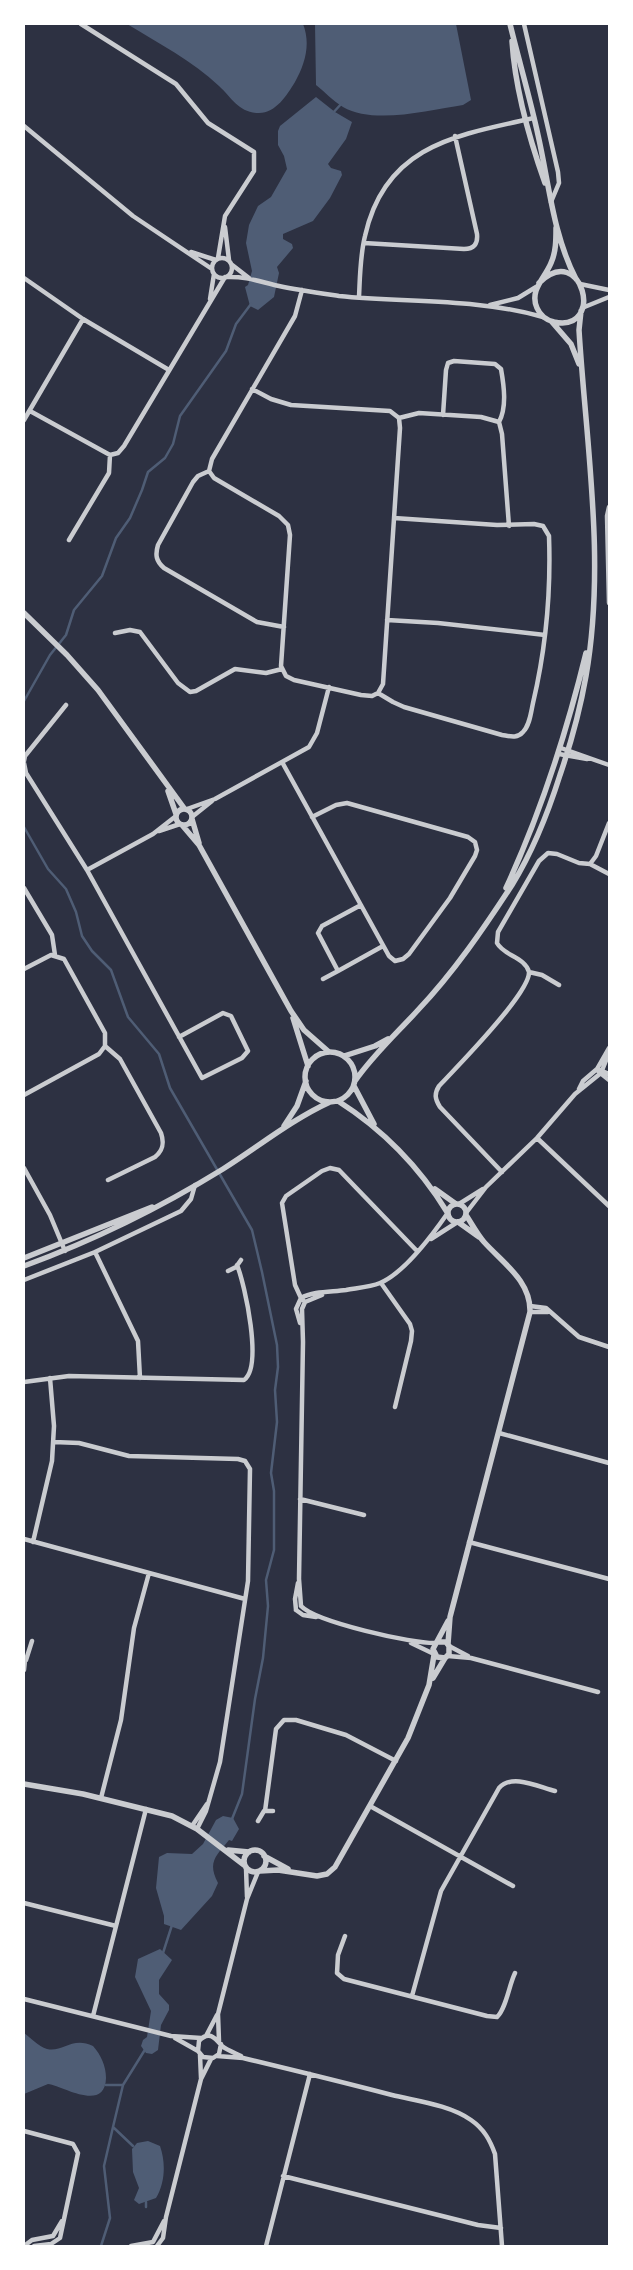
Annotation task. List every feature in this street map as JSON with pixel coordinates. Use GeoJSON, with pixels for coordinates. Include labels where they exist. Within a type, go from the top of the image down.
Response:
{"type":"FeatureCollection","features":[{"type":"Feature","properties":{"kind":"street"},"geometry":{"type":"LineString","coordinates":[[81,24],[176,84],[208,123],[254,152],[254,171],[230,206],[224,221],[213,271],[209,302]]}},
{"type":"Feature","properties":{"kind":"street"},"geometry":{"type":"LineString","coordinates":[[524,24],[558,172],[559,183],[551,202]]}},
{"type":"Feature","properties":{"kind":"street"},"geometry":{"type":"LineString","coordinates":[[511,26],[513,62],[526,119],[551,202]]}},
{"type":"Feature","properties":{"kind":"street"},"geometry":{"type":"LineString","coordinates":[[24,1266],[118,1228],[224,1168],[310,1111],[330,1102],[338,1101],[350,1093],[364,1067],[395,1035],[457,964],[499,904],[525,862],[543,823],[568,753],[584,689],[590,638],[594,552],[579,330],[584,292],[568,263],[556,224],[534,118],[511,26]]}},
{"type":"Feature","properties":{"kind":"street"},"geometry":{"type":"LineString","coordinates":[[359,297],[364,243],[372,212],[378,199],[395,176],[422,153],[455,136],[534,118]]}},
{"type":"Feature","properties":{"kind":"street"},"geometry":{"type":"LineString","coordinates":[[24,126],[133,216],[185,250],[219,277],[249,278],[278,286],[359,297],[484,305],[517,310],[551,321],[568,321],[582,309],[609,297]]}},
{"type":"Feature","properties":{"kind":"street"},"geometry":{"type":"LineString","coordinates":[[364,243],[464,249],[477,243],[477,234],[455,136]]}},
{"type":"Feature","properties":{"kind":"street"},"geometry":{"type":"LineString","coordinates":[[30,411],[110,455],[118,453],[124,446],[209,302],[231,272],[224,221]]}},
{"type":"Feature","properties":{"kind":"street"},"geometry":{"type":"LineString","coordinates":[[544,318],[535,304],[538,285],[551,263],[555,248],[556,224]]}},
{"type":"Feature","properties":{"kind":"street"},"geometry":{"type":"LineString","coordinates":[[185,250],[217,259],[224,258],[249,278]]}},
{"type":"Feature","properties":{"kind":"street"},"geometry":{"type":"LineString","coordinates":[[484,305],[518,298],[552,274],[569,274],[576,279]]}},
{"type":"Feature","properties":{"kind":"street"},"geometry":{"type":"LineString","coordinates":[[24,278],[83,319],[169,370]]}},
{"type":"Feature","properties":{"kind":"street"},"geometry":{"type":"LineString","coordinates":[[580,284],[609,290]]}},
{"type":"Feature","properties":{"kind":"street"},"geometry":{"type":"LineString","coordinates":[[252,389],[284,403],[390,411],[399,418],[400,428],[383,684],[378,693],[368,696],[293,680],[286,676],[282,669],[290,535],[288,524],[279,516],[214,478],[209,471],[212,458],[252,389],[295,316],[302,290]]}},
{"type":"Feature","properties":{"kind":"street"},"geometry":{"type":"LineString","coordinates":[[24,420],[83,319]]}},
{"type":"Feature","properties":{"kind":"street"},"geometry":{"type":"LineString","coordinates":[[551,321],[571,344],[581,371]]}},
{"type":"Feature","properties":{"kind":"street"},"geometry":{"type":"LineString","coordinates":[[443,415],[446,367],[448,363],[454,361],[495,364],[501,369],[504,411],[499,422],[502,434],[509,526]]}},
{"type":"Feature","properties":{"kind":"street"},"geometry":{"type":"LineString","coordinates":[[399,418],[412,413],[481,417],[499,422]]}},
{"type":"Feature","properties":{"kind":"street"},"geometry":{"type":"LineString","coordinates":[[69,540],[109,474],[110,455]]}},
{"type":"Feature","properties":{"kind":"street"},"geometry":{"type":"LineString","coordinates":[[209,471],[198,476],[193,482],[158,545],[157,560],[164,568],[257,622],[284,627]]}},
{"type":"Feature","properties":{"kind":"street"},"geometry":{"type":"LineString","coordinates":[[609,507],[607,516],[609,603]]}},
{"type":"Feature","properties":{"kind":"street"},"geometry":{"type":"LineString","coordinates":[[378,693],[404,707],[502,735],[517,736],[524,731],[528,723],[545,635],[549,584],[548,533],[545,528],[537,524],[509,526],[394,518]]}},
{"type":"Feature","properties":{"kind":"street"},"geometry":{"type":"LineString","coordinates":[[24,613],[67,656],[113,709],[166,786],[192,818],[199,845]]}},
{"type":"Feature","properties":{"kind":"street"},"geometry":{"type":"LineString","coordinates":[[387,620],[438,623],[545,635]]}},
{"type":"Feature","properties":{"kind":"street"},"geometry":{"type":"LineString","coordinates":[[115,633],[130,630],[140,632],[178,683],[190,692],[196,691],[235,669],[266,673],[282,669]]}},
{"type":"Feature","properties":{"kind":"street"},"geometry":{"type":"LineString","coordinates":[[499,904],[528,838],[560,751],[590,638]]}},
{"type":"Feature","properties":{"kind":"street"},"geometry":{"type":"LineString","coordinates":[[87,870],[153,834],[189,823],[192,818],[216,799],[307,749],[312,744],[329,687]]}},
{"type":"Feature","properties":{"kind":"street"},"geometry":{"type":"LineString","coordinates":[[66,704],[25,756],[26,772],[87,870],[179,1037],[202,1078],[242,1058],[247,1053],[248,1048],[230,1016],[220,1014],[179,1037]]}},
{"type":"Feature","properties":{"kind":"street"},"geometry":{"type":"LineString","coordinates":[[560,751],[609,765]]}},
{"type":"Feature","properties":{"kind":"street"},"geometry":{"type":"LineString","coordinates":[[282,762],[383,946],[395,961],[406,958],[455,890],[476,852],[475,842],[468,837],[347,803],[336,805],[312,816]]}},
{"type":"Feature","properties":{"kind":"street"},"geometry":{"type":"LineString","coordinates":[[166,786],[181,824],[199,845],[304,1030],[329,1052],[344,1056],[375,1046],[395,1035]]}},
{"type":"Feature","properties":{"kind":"street"},"geometry":{"type":"LineString","coordinates":[[153,834],[176,815],[179,810],[216,799]]}},
{"type":"Feature","properties":{"kind":"street"},"geometry":{"type":"LineString","coordinates":[[590,864],[596,856],[609,823]]}},
{"type":"Feature","properties":{"kind":"street"},"geometry":{"type":"LineString","coordinates":[[502,1172],[440,1107],[436,1102],[435,1093],[439,1086],[473,1050],[514,1001],[526,984],[529,972],[525,963],[499,947],[497,943],[498,932],[544,855],[552,852],[579,863],[590,864],[609,874]]}},
{"type":"Feature","properties":{"kind":"street"},"geometry":{"type":"LineString","coordinates":[[24,888],[52,935],[54,955]]}},
{"type":"Feature","properties":{"kind":"street"},"geometry":{"type":"LineString","coordinates":[[338,971],[320,939],[318,930],[361,905]]}},
{"type":"Feature","properties":{"kind":"street"},"geometry":{"type":"LineString","coordinates":[[323,980],[383,946]]}},
{"type":"Feature","properties":{"kind":"street"},"geometry":{"type":"LineString","coordinates":[[24,968],[45,957],[54,955],[66,962],[105,1033],[106,1046],[120,1058],[161,1133],[164,1143],[161,1151],[155,1157],[108,1180]]}},
{"type":"Feature","properties":{"kind":"street"},"geometry":{"type":"LineString","coordinates":[[529,972],[542,975],[559,985]]}},
{"type":"Feature","properties":{"kind":"street"},"geometry":{"type":"LineString","coordinates":[[282,1130],[297,1106],[306,1081],[308,1066],[291,1010]]}},
{"type":"Feature","properties":{"kind":"street"},"geometry":{"type":"LineString","coordinates":[[24,1094],[99,1054],[106,1046]]}},
{"type":"Feature","properties":{"kind":"street"},"geometry":{"type":"LineString","coordinates":[[576,1094],[583,1081],[597,1069],[609,1048]]}},
{"type":"Feature","properties":{"kind":"street"},"geometry":{"type":"LineString","coordinates":[[308,1066],[317,1056],[329,1052]]}},
{"type":"Feature","properties":{"kind":"street"},"geometry":{"type":"LineString","coordinates":[[323,1618],[301,1606],[299,1579],[302,1309],[305,1302],[326,1294],[381,1282],[394,1274],[428,1241],[463,1220],[486,1187],[537,1138],[576,1094],[602,1072],[609,1053]]}},
{"type":"Feature","properties":{"kind":"street"},"geometry":{"type":"LineString","coordinates":[[344,1056],[353,1067],[354,1084],[376,1128]]}},
{"type":"Feature","properties":{"kind":"street"},"geometry":{"type":"LineString","coordinates":[[597,1069],[609,1074]]}},
{"type":"Feature","properties":{"kind":"street"},"geometry":{"type":"LineString","coordinates":[[602,1072],[609,1080]]}},
{"type":"Feature","properties":{"kind":"street"},"geometry":{"type":"LineString","coordinates":[[306,1081],[311,1093],[316,1098],[330,1102]]}},
{"type":"Feature","properties":{"kind":"street"},"geometry":{"type":"LineString","coordinates":[[338,1101],[376,1128],[431,1186],[464,1207],[466,1214],[482,1240]]}},
{"type":"Feature","properties":{"kind":"street"},"geometry":{"type":"LineString","coordinates":[[537,1138],[609,1206]]}},
{"type":"Feature","properties":{"kind":"street"},"geometry":{"type":"LineString","coordinates":[[24,1168],[50,1215],[65,1251]]}},
{"type":"Feature","properties":{"kind":"street"},"geometry":{"type":"LineString","coordinates":[[305,1302],[295,1285],[282,1204],[286,1196],[327,1169],[334,1168],[341,1172],[417,1251]]}},
{"type":"Feature","properties":{"kind":"street"},"geometry":{"type":"LineString","coordinates":[[24,1280],[95,1252],[181,1211],[191,1199],[195,1185]]}},
{"type":"Feature","properties":{"kind":"street"},"geometry":{"type":"LineString","coordinates":[[429,1684],[450,1651],[448,1645],[450,1617],[530,1309],[527,1291],[522,1283],[482,1240],[457,1222],[449,1219],[431,1186]]}},
{"type":"Feature","properties":{"kind":"street"},"geometry":{"type":"LineString","coordinates":[[428,1241],[450,1206],[486,1187]]}},
{"type":"Feature","properties":{"kind":"street"},"geometry":{"type":"LineString","coordinates":[[24,1258],[169,1200]]}},
{"type":"Feature","properties":{"kind":"street"},"geometry":{"type":"LineString","coordinates":[[95,1252],[138,1341],[140,1378]]}},
{"type":"Feature","properties":{"kind":"street"},"geometry":{"type":"LineString","coordinates":[[228,1271],[237,1266],[241,1260]]}},
{"type":"Feature","properties":{"kind":"street"},"geometry":{"type":"LineString","coordinates":[[24,1382],[76,1376],[233,1381],[248,1378],[252,1369],[252,1343],[243,1284],[237,1266]]}},
{"type":"Feature","properties":{"kind":"street"},"geometry":{"type":"LineString","coordinates":[[381,1282],[410,1324],[412,1331],[395,1406]]}},
{"type":"Feature","properties":{"kind":"street"},"geometry":{"type":"LineString","coordinates":[[302,1326],[296,1309],[301,1298],[312,1294],[326,1294]]}},
{"type":"Feature","properties":{"kind":"street"},"geometry":{"type":"LineString","coordinates":[[530,1309],[546,1308],[572,1334],[609,1347]]}},
{"type":"Feature","properties":{"kind":"street"},"geometry":{"type":"LineString","coordinates":[[33,1542],[50,1474],[54,1442],[54,1409],[50,1378]]}},
{"type":"Feature","properties":{"kind":"street"},"geometry":{"type":"LineString","coordinates":[[499,1433],[609,1463]]}},
{"type":"Feature","properties":{"kind":"street"},"geometry":{"type":"LineString","coordinates":[[54,1442],[79,1443],[129,1456],[234,1459],[245,1461],[248,1466],[250,1474],[248,1572],[245,1599],[222,1751],[209,1801],[197,1829]]}},
{"type":"Feature","properties":{"kind":"street"},"geometry":{"type":"LineString","coordinates":[[300,1498],[364,1515]]}},
{"type":"Feature","properties":{"kind":"street"},"geometry":{"type":"LineString","coordinates":[[24,1539],[245,1599]]}},
{"type":"Feature","properties":{"kind":"street"},"geometry":{"type":"LineString","coordinates":[[470,1542],[609,1579]]}},
{"type":"Feature","properties":{"kind":"street"},"geometry":{"type":"LineString","coordinates":[[101,1798],[121,1720],[134,1628],[149,1573]]}},
{"type":"Feature","properties":{"kind":"street"},"geometry":{"type":"LineString","coordinates":[[299,1579],[295,1599],[296,1610],[303,1615],[323,1618],[408,1641],[439,1658],[471,1658],[598,1692]]}},
{"type":"Feature","properties":{"kind":"street"},"geometry":{"type":"LineString","coordinates":[[296,1610],[301,1606]]}},
{"type":"Feature","properties":{"kind":"street"},"geometry":{"type":"LineString","coordinates":[[24,1784],[101,1798],[172,1816],[197,1829],[228,1850],[252,1872],[295,1872],[317,1876],[332,1871],[396,1762],[415,1724],[429,1684],[434,1654],[433,1646],[450,1617]]}},
{"type":"Feature","properties":{"kind":"street"},"geometry":{"type":"LineString","coordinates":[[24,1670],[25,1660],[32,1641]]}},
{"type":"Feature","properties":{"kind":"street"},"geometry":{"type":"LineString","coordinates":[[408,1641],[437,1642],[448,1645],[471,1658]]}},
{"type":"Feature","properties":{"kind":"street"},"geometry":{"type":"LineString","coordinates":[[265,1811],[276,1729],[284,1720],[296,1720],[346,1735],[396,1762]]}},
{"type":"Feature","properties":{"kind":"street"},"geometry":{"type":"LineString","coordinates":[[412,1996],[436,1904],[460,1857],[502,1784],[514,1781],[555,1791]]}},
{"type":"Feature","properties":{"kind":"street"},"geometry":{"type":"LineString","coordinates":[[370,1806],[513,1886]]}},
{"type":"Feature","properties":{"kind":"street"},"geometry":{"type":"LineString","coordinates":[[93,2016],[146,1809]]}},
{"type":"Feature","properties":{"kind":"street"},"geometry":{"type":"LineString","coordinates":[[258,1821],[260,1815],[265,1811],[273,1811]]}},
{"type":"Feature","properties":{"kind":"street"},"geometry":{"type":"LineString","coordinates":[[228,1850],[256,1851],[295,1872]]}},
{"type":"Feature","properties":{"kind":"street"},"geometry":{"type":"LineString","coordinates":[[247,1899],[244,1858],[249,1852]]}},
{"type":"Feature","properties":{"kind":"street"},"geometry":{"type":"LineString","coordinates":[[217,2056],[220,2051],[218,2014],[247,1899],[259,1871],[264,1866],[264,1856]]}},
{"type":"Feature","properties":{"kind":"street"},"geometry":{"type":"LineString","coordinates":[[24,1903],[116,1926]]}},
{"type":"Feature","properties":{"kind":"street"},"geometry":{"type":"LineString","coordinates":[[345,1936],[336,1965],[337,1973],[340,1976],[486,2016],[497,2016],[503,2009],[509,1986],[515,1974]]}},
{"type":"Feature","properties":{"kind":"street"},"geometry":{"type":"LineString","coordinates":[[24,1999],[172,2036],[213,2036],[220,2043],[243,2058]]}},
{"type":"Feature","properties":{"kind":"street"},"geometry":{"type":"LineString","coordinates":[[201,2079],[198,2044],[218,2014]]}},
{"type":"Feature","properties":{"kind":"street"},"geometry":{"type":"LineString","coordinates":[[172,2036],[211,2059]]}},
{"type":"Feature","properties":{"kind":"street"},"geometry":{"type":"LineString","coordinates":[[130,2246],[158,2245],[201,2079],[211,2059],[217,2056],[243,2058],[310,2074],[456,2112],[471,2120],[486,2136],[495,2154],[502,2246]]}},
{"type":"Feature","properties":{"kind":"street"},"geometry":{"type":"LineString","coordinates":[[266,2246],[310,2074]]}},
{"type":"Feature","properties":{"kind":"street"},"geometry":{"type":"LineString","coordinates":[[24,2131],[69,2142],[78,2150],[63,2218],[53,2236],[28,2244]]}},
{"type":"Feature","properties":{"kind":"street"},"geometry":{"type":"LineString","coordinates":[[284,2176],[478,2225],[501,2228]]}},
{"type":"Feature","properties":{"kind":"water"},"geometry":{"type":"Polygon","coordinates":[[[127,24],[303,24],[307,39],[306,54],[295,82],[276,107],[265,112],[252,112],[236,104],[198,68],[127,24]]]}},
{"type":"Feature","properties":{"kind":"water"},"geometry":{"type":"Polygon","coordinates":[[[315,24],[456,24],[471,100],[463,105],[418,113],[386,116],[370,115],[343,107],[316,85],[315,24]]]}},
{"type":"Feature","properties":{"kind":"water"},"geometry":{"type":"Polygon","coordinates":[[[316,97],[352,122],[346,139],[328,164],[331,168],[341,171],[342,175],[330,198],[313,221],[283,234],[283,239],[292,244],[293,248],[277,267],[279,273],[274,297],[258,310],[250,306],[245,287],[248,285],[252,271],[246,243],[249,225],[258,206],[271,197],[287,169],[284,156],[278,145],[280,126],[316,97]]]}},
{"type":"Feature","properties":{"kind":"water"},"geometry":{"type":"Polygon","coordinates":[[[223,1816],[233,1818],[239,1829],[232,1841],[229,1840],[217,1855],[213,1864],[213,1870],[218,1883],[212,1896],[181,1930],[164,1924],[164,1916],[156,1888],[159,1857],[167,1853],[192,1854],[203,1844],[216,1820],[223,1816]]]}},
{"type":"Feature","properties":{"kind":"water"},"geometry":{"type":"Polygon","coordinates":[[[160,1949],[172,1960],[159,1980],[159,1994],[169,2005],[169,2010],[161,2025],[158,2050],[152,2054],[146,2053],[141,2046],[143,2040],[147,2037],[151,2011],[135,1977],[138,1959],[160,1949]]]}},
{"type":"Feature","properties":{"kind":"water"},"geometry":{"type":"Polygon","coordinates":[[[24,2033],[44,2048],[52,2050],[79,2043],[93,2046],[104,2065],[106,2078],[104,2088],[99,2094],[91,2096],[48,2084],[24,2094],[24,2033]]]}},
{"type":"Feature","properties":{"kind":"water"},"geometry":{"type":"Polygon","coordinates":[[[148,2141],[160,2146],[164,2166],[163,2179],[156,2198],[139,2204],[134,2200],[139,2188],[133,2172],[132,2149],[137,2143],[148,2141]]]}},
{"type":"Feature","properties":{"kind":"waterway"},"geometry":{"type":"LineString","coordinates":[[332,114],[342,103]]}},
{"type":"Feature","properties":{"kind":"waterway"},"geometry":{"type":"LineString","coordinates":[[24,701],[50,655],[66,635],[74,610],[102,576],[116,538],[130,518],[148,472],[165,458],[173,444],[180,416],[226,351],[236,324],[251,304]]}},
{"type":"Feature","properties":{"kind":"waterway"},"geometry":{"type":"LineString","coordinates":[[24,827],[48,869],[66,889],[76,912],[82,936],[92,951],[111,970],[128,1017],[159,1054],[170,1088],[252,1230],[262,1272],[277,1345],[278,1367],[275,1390],[277,1422],[271,1473],[274,1491],[274,1550],[266,1580],[268,1606],[263,1658],[255,1699],[242,1794],[232,1819]]}},
{"type":"Feature","properties":{"kind":"waterway"},"geometry":{"type":"LineString","coordinates":[[163,1953],[172,1925]]}},
{"type":"Feature","properties":{"kind":"waterway"},"geometry":{"type":"LineString","coordinates":[[101,2246],[110,2218],[104,2166],[123,2085],[146,2048]]}},
{"type":"Feature","properties":{"kind":"waterway"},"geometry":{"type":"LineString","coordinates":[[106,2085],[123,2085]]}},
{"type":"Feature","properties":{"kind":"waterway"},"geometry":{"type":"LineString","coordinates":[[113,2127],[133,2146]]}},
{"type":"Feature","properties":{"kind":"waterway"},"geometry":{"type":"LineString","coordinates":[[146,2202],[146,2207]]}}]}
